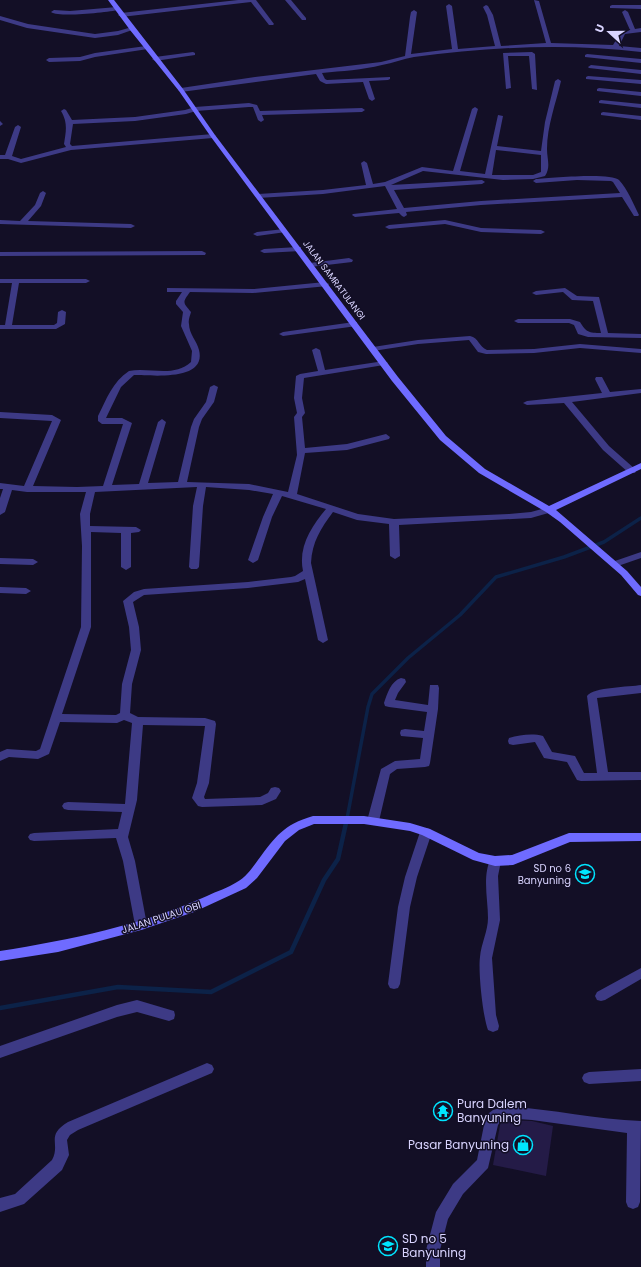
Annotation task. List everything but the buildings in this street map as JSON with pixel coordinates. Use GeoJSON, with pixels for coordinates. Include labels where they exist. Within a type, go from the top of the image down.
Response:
{"type":"FeatureCollection","features":[{"type":"Feature","properties":{"kind":"main road","name":"JALAN SAMRATULANGI"},"geometry":{"type":"LineString","coordinates":[[111,0],[146,48],[195,109],[213,136],[384,364],[443,438],[464,457],[490,476],[549,510],[615,564],[632,581],[641,593]]}},
{"type":"Feature","properties":{"kind":"main road"},"geometry":{"type":"LineString","coordinates":[[549,510],[641,466]]}},
{"type":"Feature","properties":{"kind":"main road","name":"JALAN PULAU OBI"},"geometry":{"type":"LineString","coordinates":[[0,956],[58,947],[141,925],[190,909],[242,885],[253,875],[282,838],[295,827],[313,820],[334,819],[369,821],[402,826],[426,832],[477,857],[496,862],[513,860],[569,838],[641,837]]}},
{"type":"Feature","properties":{"kind":"street"},"geometry":{"type":"LineString","coordinates":[[54,12],[119,12],[253,0],[271,24]]}},
{"type":"Feature","properties":{"kind":"street"},"geometry":{"type":"LineString","coordinates":[[288,0],[304,19]]}},
{"type":"Feature","properties":{"kind":"street"},"geometry":{"type":"LineString","coordinates":[[536,1],[549,45]]}},
{"type":"Feature","properties":{"kind":"street"},"geometry":{"type":"LineString","coordinates":[[450,6],[455,51]]}},
{"type":"Feature","properties":{"kind":"street"},"geometry":{"type":"LineString","coordinates":[[486,7],[490,16],[498,47]]}},
{"type":"Feature","properties":{"kind":"street"},"geometry":{"type":"LineString","coordinates":[[612,7],[641,7]]}},
{"type":"Feature","properties":{"kind":"street"},"geometry":{"type":"LineString","coordinates":[[408,57],[411,45],[410,20],[414,12]]}},
{"type":"Feature","properties":{"kind":"street"},"geometry":{"type":"LineString","coordinates":[[625,12],[633,31]]}},
{"type":"Feature","properties":{"kind":"street"},"geometry":{"type":"LineString","coordinates":[[0,18],[27,26],[95,36],[118,33],[132,29]]}},
{"type":"Feature","properties":{"kind":"street"},"geometry":{"type":"LineString","coordinates":[[615,47],[622,34],[641,30]]}},
{"type":"Feature","properties":{"kind":"street"},"geometry":{"type":"LineString","coordinates":[[180,90],[318,71],[370,66],[408,57],[498,47],[549,45],[615,47],[641,50]]}},
{"type":"Feature","properties":{"kind":"street"},"geometry":{"type":"LineString","coordinates":[[509,47],[514,54]]}},
{"type":"Feature","properties":{"kind":"street"},"geometry":{"type":"LineString","coordinates":[[49,60],[80,59],[100,54],[146,48]]}},
{"type":"Feature","properties":{"kind":"street"},"geometry":{"type":"LineString","coordinates":[[155,59],[193,54]]}},
{"type":"Feature","properties":{"kind":"street"},"geometry":{"type":"LineString","coordinates":[[508,88],[505,54],[532,54],[536,89]]}},
{"type":"Feature","properties":{"kind":"street"},"geometry":{"type":"LineString","coordinates":[[587,56],[641,61]]}},
{"type":"Feature","properties":{"kind":"street"},"geometry":{"type":"LineString","coordinates":[[591,67],[641,72]]}},
{"type":"Feature","properties":{"kind":"street"},"geometry":{"type":"LineString","coordinates":[[318,71],[322,80],[326,82],[388,78]]}},
{"type":"Feature","properties":{"kind":"street"},"geometry":{"type":"LineString","coordinates":[[588,78],[641,82]]}},
{"type":"Feature","properties":{"kind":"street"},"geometry":{"type":"LineString","coordinates":[[365,80],[372,99]]}},
{"type":"Feature","properties":{"kind":"street"},"geometry":{"type":"LineString","coordinates":[[388,186],[422,169],[488,177],[533,177],[543,175],[546,170],[544,153],[548,123],[558,81]]}},
{"type":"Feature","properties":{"kind":"street"},"geometry":{"type":"LineString","coordinates":[[599,90],[641,94]]}},
{"type":"Feature","properties":{"kind":"street"},"geometry":{"type":"LineString","coordinates":[[600,102],[641,106]]}},
{"type":"Feature","properties":{"kind":"street"},"geometry":{"type":"LineString","coordinates":[[70,122],[135,119],[186,112],[195,109],[252,105],[261,120]]}},
{"type":"Feature","properties":{"kind":"street"},"geometry":{"type":"LineString","coordinates":[[456,173],[475,109]]}},
{"type":"Feature","properties":{"kind":"street"},"geometry":{"type":"LineString","coordinates":[[258,113],[362,110]]}},
{"type":"Feature","properties":{"kind":"street"},"geometry":{"type":"LineString","coordinates":[[64,111],[70,122],[67,144],[70,148]]}},
{"type":"Feature","properties":{"kind":"street"},"geometry":{"type":"LineString","coordinates":[[603,114],[641,118]]}},
{"type":"Feature","properties":{"kind":"street"},"geometry":{"type":"LineString","coordinates":[[488,177],[500,116]]}},
{"type":"Feature","properties":{"kind":"street"},"geometry":{"type":"LineString","coordinates":[[8,157],[18,127]]}},
{"type":"Feature","properties":{"kind":"street"},"geometry":{"type":"LineString","coordinates":[[0,157],[8,157],[21,161],[70,148],[213,136]]}},
{"type":"Feature","properties":{"kind":"street"},"geometry":{"type":"LineString","coordinates":[[493,148],[544,153]]}},
{"type":"Feature","properties":{"kind":"street"},"geometry":{"type":"LineString","coordinates":[[364,163],[370,187]]}},
{"type":"Feature","properties":{"kind":"street"},"geometry":{"type":"LineString","coordinates":[[258,196],[388,186],[609,178],[616,181],[636,215]]}},
{"type":"Feature","properties":{"kind":"street"},"geometry":{"type":"LineString","coordinates":[[388,186],[409,225]]}},
{"type":"Feature","properties":{"kind":"street"},"geometry":{"type":"LineString","coordinates":[[22,223],[38,206],[43,193]]}},
{"type":"Feature","properties":{"kind":"street"},"geometry":{"type":"LineString","coordinates":[[354,215],[482,203],[623,195]]}},
{"type":"Feature","properties":{"kind":"street"},"geometry":{"type":"LineString","coordinates":[[0,222],[131,226]]}},
{"type":"Feature","properties":{"kind":"street"},"geometry":{"type":"LineString","coordinates":[[388,227],[445,222],[481,230],[541,232]]}},
{"type":"Feature","properties":{"kind":"street"},"geometry":{"type":"LineString","coordinates":[[257,234],[284,231]]}},
{"type":"Feature","properties":{"kind":"street"},"geometry":{"type":"LineString","coordinates":[[264,251],[298,249]]}},
{"type":"Feature","properties":{"kind":"street"},"geometry":{"type":"LineString","coordinates":[[0,254],[202,253]]}},
{"type":"Feature","properties":{"kind":"street"},"geometry":{"type":"LineString","coordinates":[[310,265],[349,260]]}},
{"type":"Feature","properties":{"kind":"street"},"geometry":{"type":"LineString","coordinates":[[0,281],[86,281]]}},
{"type":"Feature","properties":{"kind":"street"},"geometry":{"type":"LineString","coordinates":[[16,281],[4,327],[56,328],[61,324],[62,312]]}},
{"type":"Feature","properties":{"kind":"street"},"geometry":{"type":"LineString","coordinates":[[170,290],[253,291],[325,284]]}},
{"type":"Feature","properties":{"kind":"street"},"geometry":{"type":"LineString","coordinates":[[106,489],[128,423],[122,421],[102,420],[102,416],[121,381],[132,373],[181,373],[190,368],[196,360],[196,354],[184,325],[187,312],[180,304],[180,301],[187,290]]}},
{"type":"Feature","properties":{"kind":"street"},"geometry":{"type":"LineString","coordinates":[[536,293],[565,290],[573,297],[596,299],[605,335]]}},
{"type":"Feature","properties":{"kind":"street"},"geometry":{"type":"LineString","coordinates":[[518,322],[570,321],[577,324],[584,333],[641,336]]}},
{"type":"Feature","properties":{"kind":"street"},"geometry":{"type":"LineString","coordinates":[[284,334],[354,324]]}},
{"type":"Feature","properties":{"kind":"street"},"geometry":{"type":"LineString","coordinates":[[373,348],[418,342],[470,338],[474,340],[481,350],[486,352],[534,351],[580,346],[641,350]]}},
{"type":"Feature","properties":{"kind":"street"},"geometry":{"type":"LineString","coordinates":[[316,350],[322,372]]}},
{"type":"Feature","properties":{"kind":"street"},"geometry":{"type":"LineString","coordinates":[[292,495],[302,451],[298,417],[301,413],[298,398],[300,376],[384,364]]}},
{"type":"Feature","properties":{"kind":"street"},"geometry":{"type":"LineString","coordinates":[[600,379],[607,395]]}},
{"type":"Feature","properties":{"kind":"street"},"geometry":{"type":"LineString","coordinates":[[182,485],[195,427],[198,419],[210,402],[214,387]]}},
{"type":"Feature","properties":{"kind":"street"},"geometry":{"type":"LineString","coordinates":[[527,403],[641,391]]}},
{"type":"Feature","properties":{"kind":"street"},"geometry":{"type":"LineString","coordinates":[[566,400],[606,448],[632,471]]}},
{"type":"Feature","properties":{"kind":"street"},"geometry":{"type":"LineString","coordinates":[[0,415],[52,418],[57,420],[27,489]]}},
{"type":"Feature","properties":{"kind":"street"},"geometry":{"type":"LineString","coordinates":[[143,486],[162,422]]}},
{"type":"Feature","properties":{"kind":"street"},"geometry":{"type":"LineString","coordinates":[[302,451],[347,447],[386,437]]}},
{"type":"Feature","properties":{"kind":"street"},"geometry":{"type":"LineString","coordinates":[[0,512],[4,487],[27,489],[91,490],[202,484],[249,487],[278,492],[371,520],[394,522],[509,517],[531,515],[549,510]]}},
{"type":"Feature","properties":{"kind":"street"},"geometry":{"type":"LineString","coordinates":[[194,567],[198,506],[202,484]]}},
{"type":"Feature","properties":{"kind":"street"},"geometry":{"type":"LineString","coordinates":[[0,758],[7,753],[42,754],[45,751],[57,718],[86,627],[88,546],[85,514],[91,490]]}},
{"type":"Feature","properties":{"kind":"street"},"geometry":{"type":"LineString","coordinates":[[253,560],[261,540],[269,510],[278,492]]}},
{"type":"Feature","properties":{"kind":"street"},"geometry":{"type":"LineString","coordinates":[[323,640],[306,563],[307,546],[312,534],[331,509]]}},
{"type":"Feature","properties":{"kind":"street"},"geometry":{"type":"LineString","coordinates":[[394,522],[395,556]]}},
{"type":"Feature","properties":{"kind":"street"},"geometry":{"type":"LineString","coordinates":[[86,528],[136,530]]}},
{"type":"Feature","properties":{"kind":"street"},"geometry":{"type":"LineString","coordinates":[[126,530],[126,567]]}},
{"type":"Feature","properties":{"kind":"street"},"geometry":{"type":"LineString","coordinates":[[615,564],[641,555]]}},
{"type":"Feature","properties":{"kind":"street"},"geometry":{"type":"LineString","coordinates":[[0,561],[33,562]]}},
{"type":"Feature","properties":{"kind":"street"},"geometry":{"type":"LineString","coordinates":[[126,715],[126,684],[136,650],[134,627],[128,601],[136,594],[144,592],[248,585],[292,580],[298,579],[308,572]]}},
{"type":"Feature","properties":{"kind":"street"},"geometry":{"type":"LineString","coordinates":[[0,590],[26,591]]}},
{"type":"Feature","properties":{"kind":"street"},"geometry":{"type":"LineString","coordinates":[[402,682],[393,692],[389,703],[433,710]]}},
{"type":"Feature","properties":{"kind":"street"},"geometry":{"type":"LineString","coordinates":[[369,821],[385,772],[395,764],[424,763],[433,710],[434,688]]}},
{"type":"Feature","properties":{"kind":"street"},"geometry":{"type":"LineString","coordinates":[[604,776],[592,696],[596,694],[641,689]]}},
{"type":"Feature","properties":{"kind":"street"},"geometry":{"type":"LineString","coordinates":[[57,718],[117,719],[126,715]]}},
{"type":"Feature","properties":{"kind":"street"},"geometry":{"type":"LineString","coordinates":[[126,715],[131,719],[138,720],[205,722],[211,724],[203,783],[198,798],[202,803],[262,801],[272,796],[275,790]]}},
{"type":"Feature","properties":{"kind":"street"},"geometry":{"type":"LineString","coordinates":[[138,720],[129,808],[122,833],[141,925]]}},
{"type":"Feature","properties":{"kind":"street"},"geometry":{"type":"LineString","coordinates":[[405,733],[429,735]]}},
{"type":"Feature","properties":{"kind":"street"},"geometry":{"type":"LineString","coordinates":[[513,741],[537,738],[541,740],[548,755],[571,759],[579,776],[641,776]]}},
{"type":"Feature","properties":{"kind":"street"},"geometry":{"type":"LineString","coordinates":[[68,806],[129,808]]}},
{"type":"Feature","properties":{"kind":"street"},"geometry":{"type":"LineString","coordinates":[[394,984],[404,907],[411,877],[426,832]]}},
{"type":"Feature","properties":{"kind":"street"},"geometry":{"type":"LineString","coordinates":[[34,837],[122,833]]}},
{"type":"Feature","properties":{"kind":"street"},"geometry":{"type":"LineString","coordinates":[[493,1026],[490,1015],[486,958],[494,920],[492,876],[496,862]]}},
{"type":"Feature","properties":{"kind":"street"},"geometry":{"type":"LineString","coordinates":[[601,996],[641,973]]}},
{"type":"Feature","properties":{"kind":"street"},"geometry":{"type":"LineString","coordinates":[[0,1052],[117,1011],[137,1006],[169,1015]]}},
{"type":"Feature","properties":{"kind":"street"},"geometry":{"type":"LineString","coordinates":[[0,1205],[19,1199],[57,1165],[62,1155],[60,1139],[65,1131],[207,1069]]}},
{"type":"Feature","properties":{"kind":"street"},"geometry":{"type":"LineString","coordinates":[[589,1078],[641,1075]]}},
{"type":"Feature","properties":{"kind":"street"},"geometry":{"type":"LineString","coordinates":[[433,1267],[434,1250],[441,1217],[458,1189],[483,1163],[491,1125],[494,1117],[498,1114],[506,1112],[532,1114],[618,1126],[638,1127],[633,1202]]}},
{"type":"Feature","properties":{"kind":"waterway"},"geometry":{"type":"LineString","coordinates":[[346,824],[368,707],[372,694],[408,658],[460,615],[496,577],[564,557],[604,542],[641,518]]}},
{"type":"Feature","properties":{"kind":"waterway"},"geometry":{"type":"LineString","coordinates":[[0,1008],[118,987],[211,992],[291,952],[324,880],[338,859],[346,823]]}},
{"type":"Feature","properties":{"kind":"place","name":"SD no 6 Banyuning"},"geometry":{"type":"Point","coordinates":[585,874]}},
{"type":"Feature","properties":{"kind":"place","name":"Pura Dalem Banyuning"},"geometry":{"type":"Point","coordinates":[443,1111]}},
{"type":"Feature","properties":{"kind":"place","name":"Pasar Banyuning"},"geometry":{"type":"Point","coordinates":[523,1145]}},
{"type":"Feature","properties":{"kind":"place","name":"SD no 5 Banyuning"},"geometry":{"type":"Point","coordinates":[388,1246]}}]}
